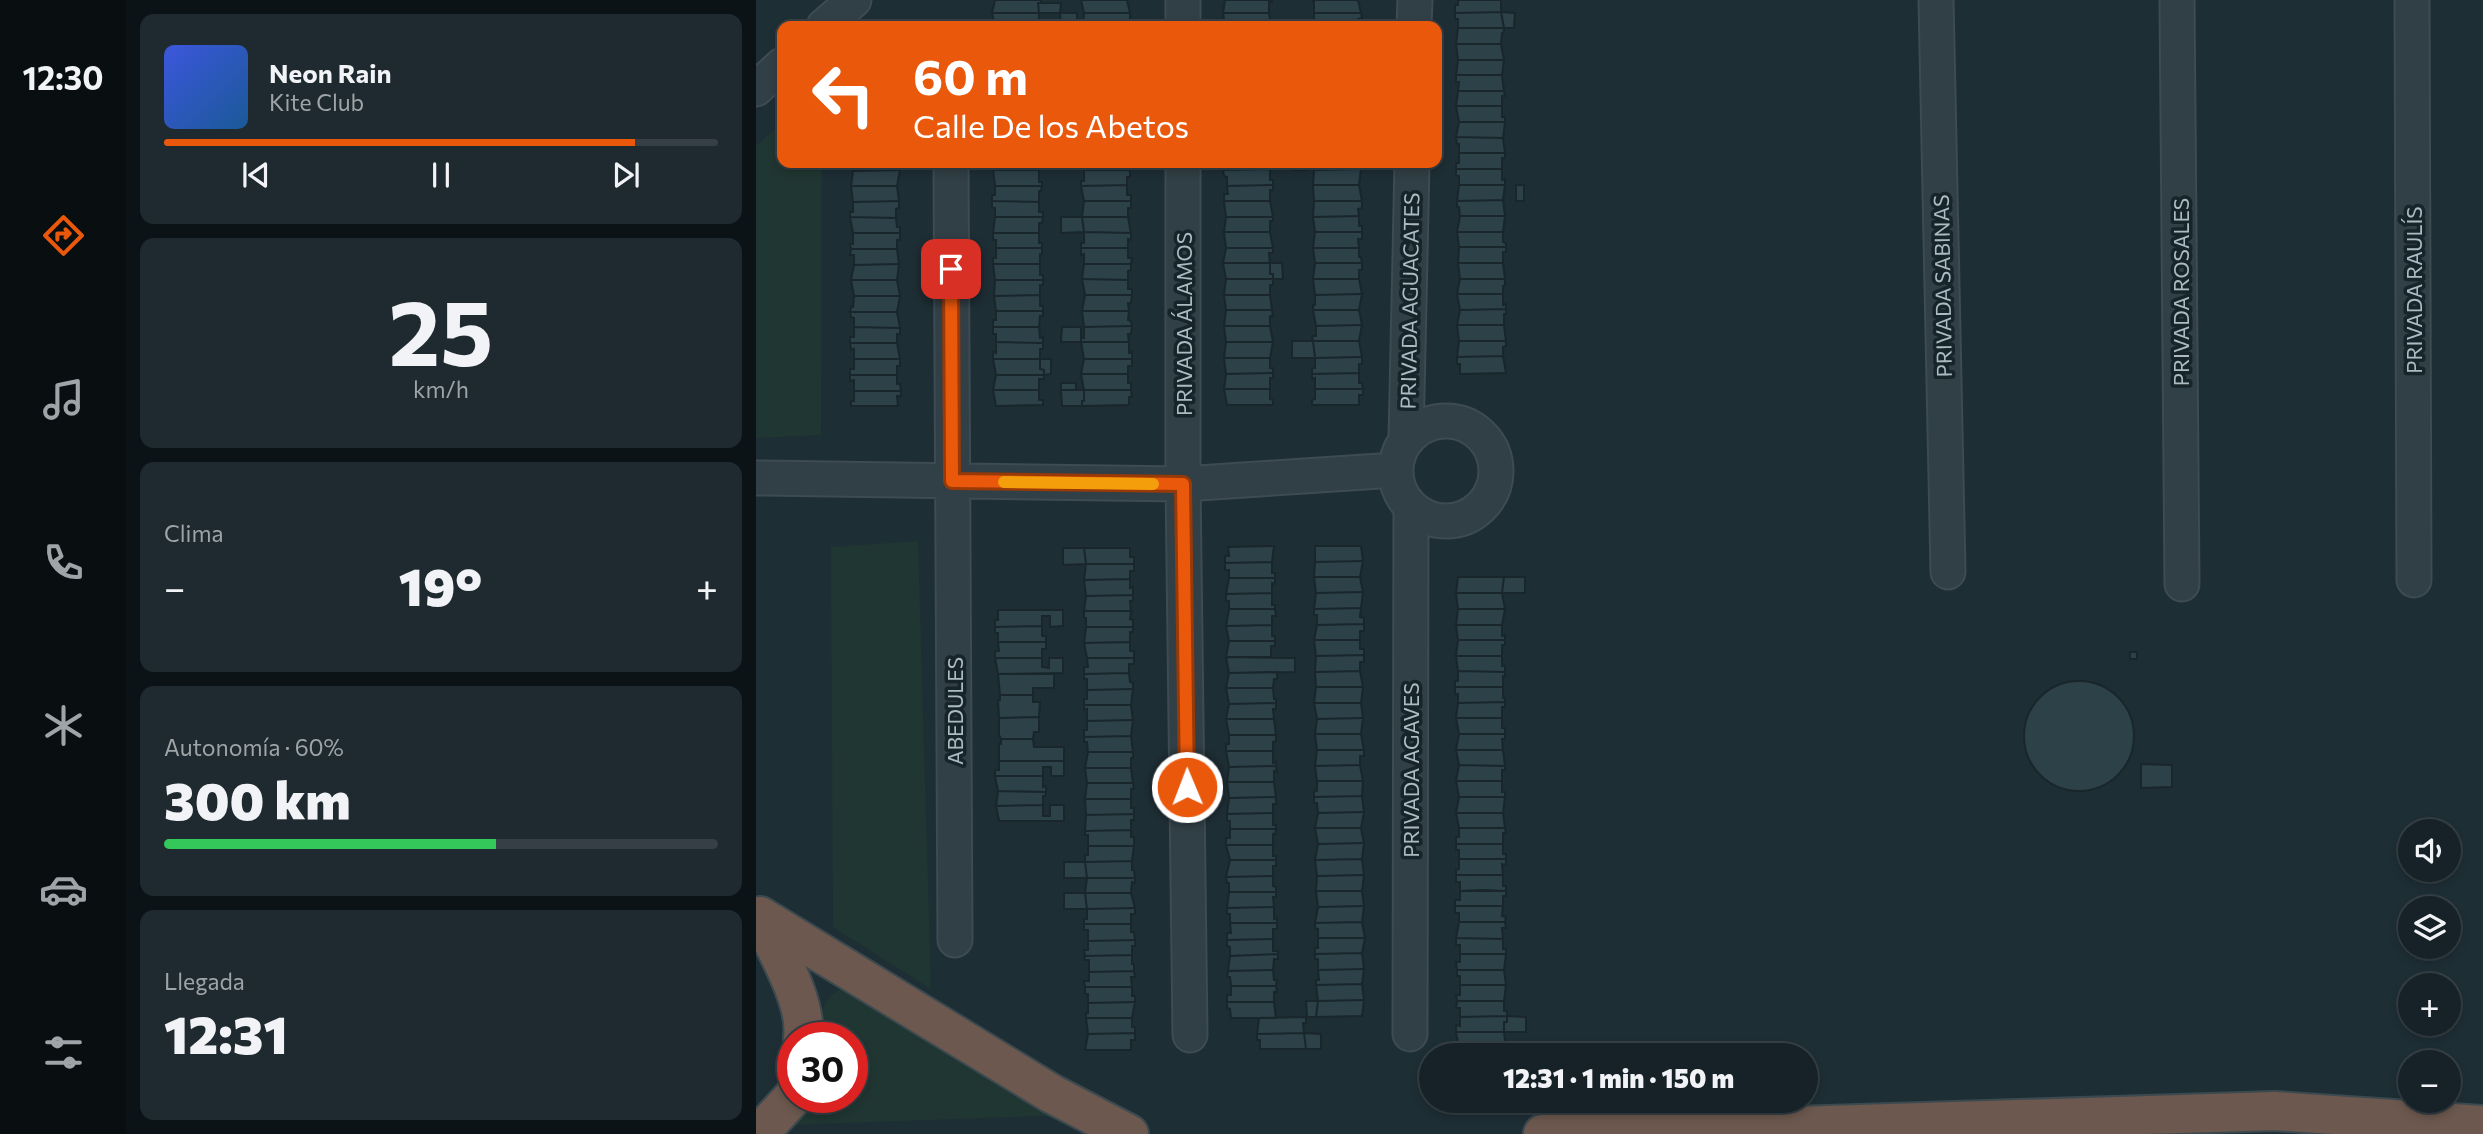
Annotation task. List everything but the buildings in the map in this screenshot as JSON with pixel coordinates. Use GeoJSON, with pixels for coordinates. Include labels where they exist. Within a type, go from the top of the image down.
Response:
{"type":"FeatureCollection","features":[{"type":"Feature","properties":{"kind":"highway"},"geometry":{"type":"LineString","coordinates":[[758,915],[794,988],[803,1022]]}},
{"type":"Feature","properties":{"kind":"highway"},"geometry":{"type":"LineString","coordinates":[[758,915],[1052,1094],[1129,1134]]}},
{"type":"Feature","properties":{"kind":"highway"},"geometry":{"type":"LineString","coordinates":[[1543,1134],[2275,1111],[2483,1125]]}},
{"type":"Feature","properties":{"kind":"highway"},"geometry":{"type":"LineString","coordinates":[[759,1134],[778,1113]]}},
{"type":"Feature","properties":{"kind":"street"},"geometry":{"type":"LineString","coordinates":[[1183,0],[1183,21]]}},
{"type":"Feature","properties":{"kind":"street"},"geometry":{"type":"LineString","coordinates":[[1415,0],[1415,21]]}},
{"type":"Feature","properties":{"kind":"street","name":"PRIVADA SABINAS"},"geometry":{"type":"LineString","coordinates":[[1936,0],[1948,572]]}},
{"type":"Feature","properties":{"kind":"street","name":"PRIVADA ROSALES"},"geometry":{"type":"LineString","coordinates":[[2177,0],[2182,584]]}},
{"type":"Feature","properties":{"kind":"street","name":"PRIVADA RAULÍS"},"geometry":{"type":"LineString","coordinates":[[2412,0],[2414,580]]}},
{"type":"Feature","properties":{"kind":"street"},"geometry":{"type":"LineString","coordinates":[[756,89],[777,70]]}},
{"type":"Feature","properties":{"kind":"street","name":"ABEDULES"},"geometry":{"type":"LineString","coordinates":[[951,168],[955,940]]}},
{"type":"Feature","properties":{"kind":"street","name":"PRIVADA ÁLAMOS"},"geometry":{"type":"LineString","coordinates":[[1183,168],[1183,484],[1190,1035]]}},
{"type":"Feature","properties":{"kind":"street","name":"PRIVADA AGUACATES"},"geometry":{"type":"LineString","coordinates":[[1400,455],[1412,168]]}},
{"type":"Feature","properties":{"kind":"street"},"geometry":{"type":"LineString","coordinates":[[1437,421],[1455,421],[1473,428],[1486,440],[1494,457],[1496,476],[1491,494],[1479,508],[1463,518],[1445,521],[1427,517],[1411,507],[1399,490],[1400,455],[1419,428],[1437,421]]}},
{"type":"Feature","properties":{"kind":"street"},"geometry":{"type":"LineString","coordinates":[[756,478],[1183,484],[1400,455]]}},
{"type":"Feature","properties":{"kind":"street","name":"PRIVADA AGAVES"},"geometry":{"type":"LineString","coordinates":[[1410,1034],[1411,507]]}},
{"type":"Feature","properties":{"kind":"green space"},"geometry":{"type":"Polygon","coordinates":[[[777,127],[777,168],[822,168],[821,435],[756,438],[756,146],[777,127]]]}},
{"type":"Feature","properties":{"kind":"green space"},"geometry":{"type":"Polygon","coordinates":[[[918,541],[931,989],[833,927],[831,547],[918,541]]]}},
{"type":"Feature","properties":{"kind":"green space"},"geometry":{"type":"Polygon","coordinates":[[[838,990],[864,997],[974,1071],[1074,1117],[790,1125],[801,1113],[868,1113],[868,1022],[824,1022],[824,1007],[838,990]]]}},
{"type":"Feature","properties":{"kind":"slow traffic"},"geometry":{"type":"LineString","coordinates":[[1004,482],[1153,484]]}},
{"type":"Feature","properties":{"kind":"route"},"geometry":{"type":"LineString","coordinates":[[951,269],[952,481],[1183,484],[1187,787]]}}]}
